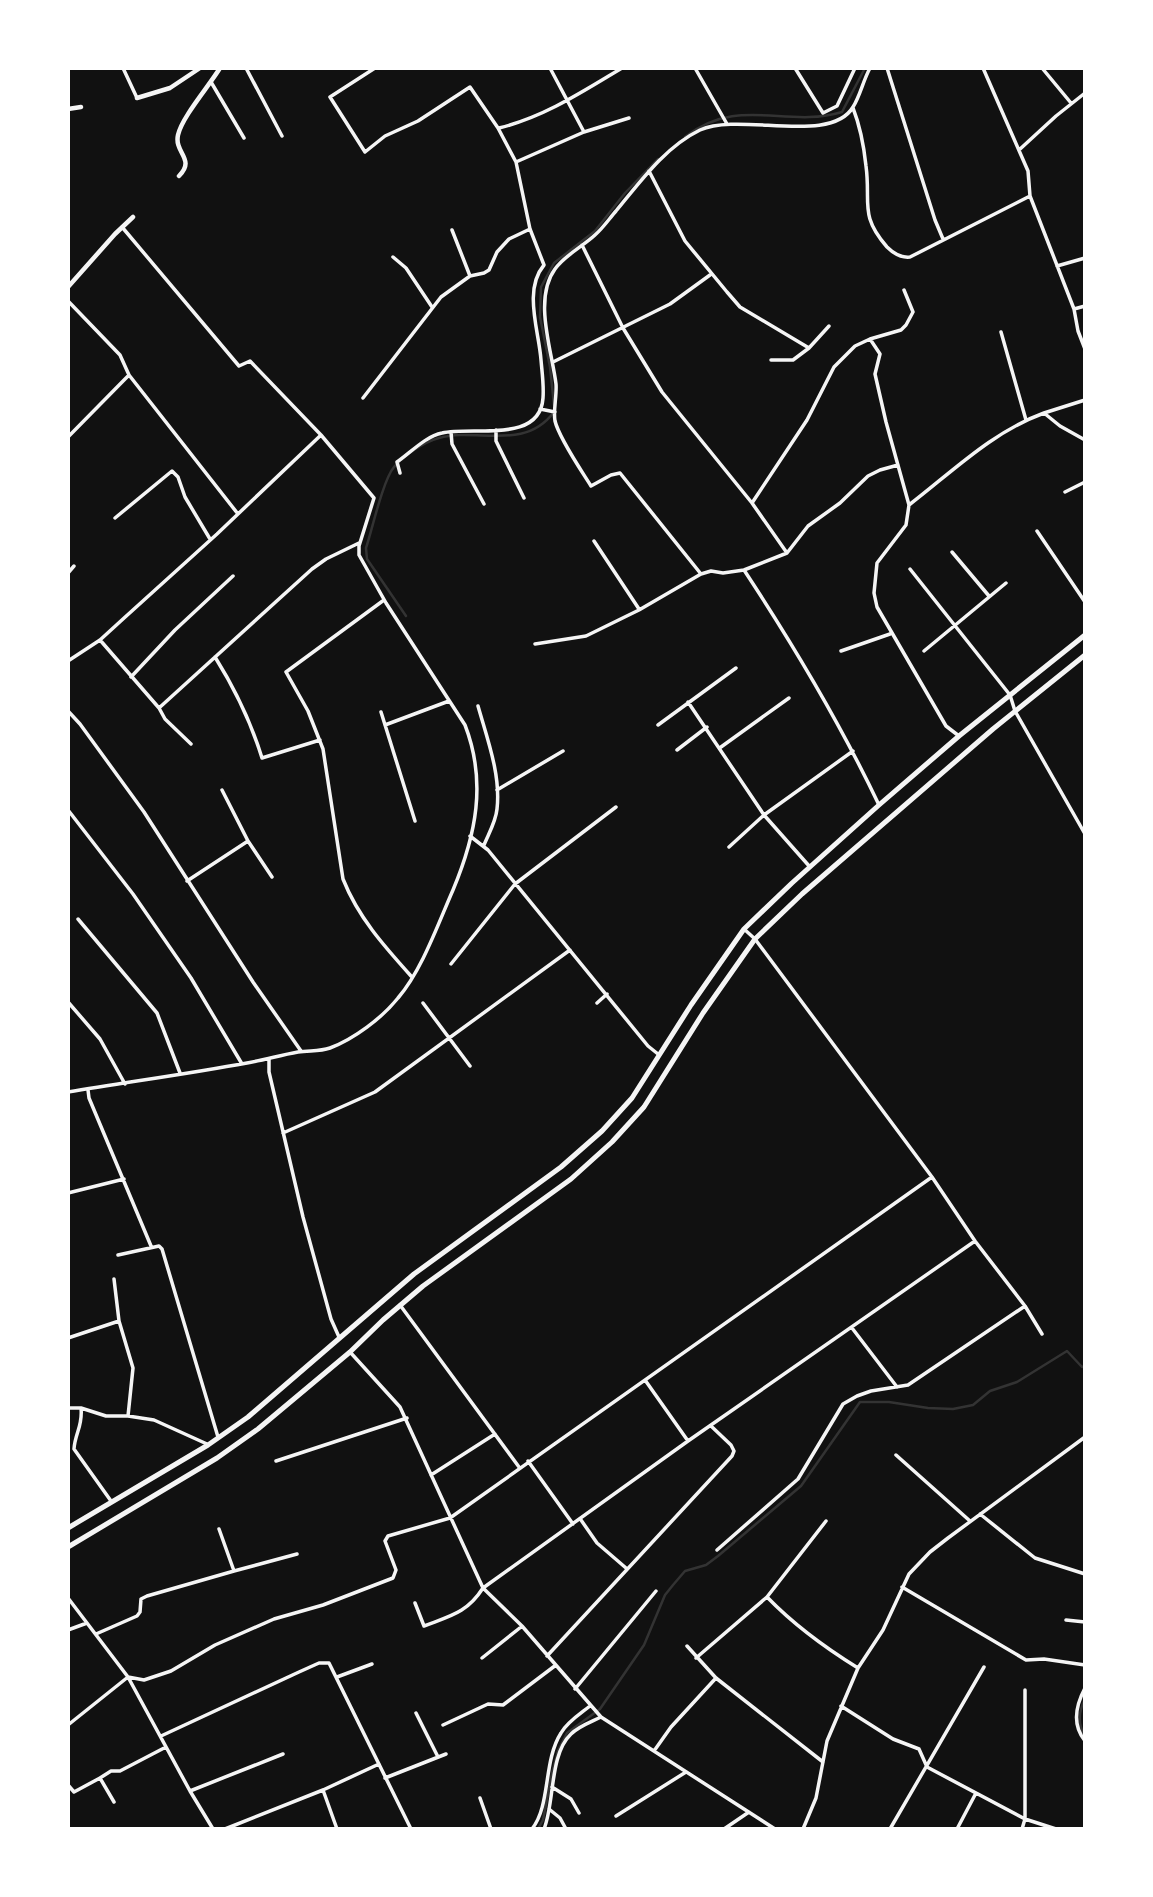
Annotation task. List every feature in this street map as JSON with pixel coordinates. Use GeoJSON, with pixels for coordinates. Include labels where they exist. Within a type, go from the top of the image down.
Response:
{"type":"FeatureCollection","features":[{"type":"Feature","properties":{"kind":"main road"},"geometry":{"type":"LineString","coordinates":[[68,1528],[219,1439],[414,1274],[561,1167],[602,1131],[632,1098],[658,1054],[744,929],[959,736],[1085,635]]}},
{"type":"Feature","properties":{"kind":"main road"},"geometry":{"type":"LineString","coordinates":[[68,1547],[217,1458],[258,1429],[350,1352],[400,1305],[487,1238],[571,1179],[612,1142],[644,1107],[703,1013],[755,939],[802,894],[1015,711],[1085,655]]}},
{"type":"Feature","properties":{"kind":"main road"},"geometry":{"type":"LineString","coordinates":[[479,1228],[487,1238]]}},
{"type":"Feature","properties":{"kind":"street"},"geometry":{"type":"LineString","coordinates":[[123,68],[137,98],[170,88],[200,68]]}},
{"type":"Feature","properties":{"kind":"street"},"geometry":{"type":"LineString","coordinates":[[179,176],[187,164],[177,141],[181,127],[220,68]]}},
{"type":"Feature","properties":{"kind":"street"},"geometry":{"type":"LineString","coordinates":[[246,68],[282,136]]}},
{"type":"Feature","properties":{"kind":"street"},"geometry":{"type":"LineString","coordinates":[[375,68],[367,76],[330,97],[365,152],[385,136],[418,121],[470,87],[498,128],[516,162],[530,229],[544,265],[536,274],[535,288],[535,318],[543,398],[535,419],[523,427],[440,433],[397,463],[400,473]]}},
{"type":"Feature","properties":{"kind":"street"},"geometry":{"type":"LineString","coordinates":[[550,68],[584,132]]}},
{"type":"Feature","properties":{"kind":"street"},"geometry":{"type":"LineString","coordinates":[[498,128],[523,122],[568,101],[622,68]]}},
{"type":"Feature","properties":{"kind":"street"},"geometry":{"type":"LineString","coordinates":[[695,68],[728,125]]}},
{"type":"Feature","properties":{"kind":"street"},"geometry":{"type":"LineString","coordinates":[[795,68],[823,113],[837,106],[855,68]]}},
{"type":"Feature","properties":{"kind":"street"},"geometry":{"type":"LineString","coordinates":[[701,574],[620,473],[591,486],[560,432],[555,420],[553,362],[544,305],[548,285],[554,271],[596,234],[649,171],[680,144],[701,130],[728,125],[750,123],[802,128],[827,125],[845,116],[853,108],[870,68]]}},
{"type":"Feature","properties":{"kind":"street"},"geometry":{"type":"LineString","coordinates":[[887,68],[943,239]]}},
{"type":"Feature","properties":{"kind":"street"},"geometry":{"type":"LineString","coordinates":[[983,68],[1028,171],[1030,196],[1074,309],[1085,349]]}},
{"type":"Feature","properties":{"kind":"street"},"geometry":{"type":"LineString","coordinates":[[1042,68],[1071,103]]}},
{"type":"Feature","properties":{"kind":"street"},"geometry":{"type":"LineString","coordinates":[[211,82],[244,138]]}},
{"type":"Feature","properties":{"kind":"street"},"geometry":{"type":"LineString","coordinates":[[1019,150],[1085,93]]}},
{"type":"Feature","properties":{"kind":"street"},"geometry":{"type":"LineString","coordinates":[[68,109],[81,107]]}},
{"type":"Feature","properties":{"kind":"street"},"geometry":{"type":"LineString","coordinates":[[853,108],[866,166],[866,208],[869,222],[891,251],[903,258],[910,257],[1030,196]]}},
{"type":"Feature","properties":{"kind":"street"},"geometry":{"type":"LineString","coordinates":[[516,162],[584,132],[629,118]]}},
{"type":"Feature","properties":{"kind":"street"},"geometry":{"type":"LineString","coordinates":[[649,171],[685,241],[711,275],[740,307],[808,348]]}},
{"type":"Feature","properties":{"kind":"street"},"geometry":{"type":"LineString","coordinates":[[68,287],[133,217]]}},
{"type":"Feature","properties":{"kind":"street"},"geometry":{"type":"LineString","coordinates":[[68,1092],[180,1073],[269,1062],[301,1051],[318,1051],[342,1043],[397,999],[424,956],[472,837],[479,791],[476,765],[465,725],[384,600],[359,555],[373,499],[321,435],[250,360],[239,366],[122,227]]}},
{"type":"Feature","properties":{"kind":"street"},"geometry":{"type":"LineString","coordinates":[[363,398],[432,307],[470,276],[489,270],[497,252],[509,239],[530,229]]}},
{"type":"Feature","properties":{"kind":"street"},"geometry":{"type":"LineString","coordinates":[[452,230],[470,276]]}},
{"type":"Feature","properties":{"kind":"street"},"geometry":{"type":"LineString","coordinates":[[582,245],[623,328],[662,392],[752,503],[787,552]]}},
{"type":"Feature","properties":{"kind":"street"},"geometry":{"type":"LineString","coordinates":[[393,257],[406,268],[432,307]]}},
{"type":"Feature","properties":{"kind":"street"},"geometry":{"type":"LineString","coordinates":[[1057,266],[1085,258]]}},
{"type":"Feature","properties":{"kind":"street"},"geometry":{"type":"LineString","coordinates":[[553,362],[670,304],[711,275]]}},
{"type":"Feature","properties":{"kind":"street"},"geometry":{"type":"LineString","coordinates":[[752,503],[807,420],[834,367],[855,346],[870,338],[901,330],[906,325],[913,312],[904,290]]}},
{"type":"Feature","properties":{"kind":"street"},"geometry":{"type":"LineString","coordinates":[[68,301],[120,355],[129,375],[238,514]]}},
{"type":"Feature","properties":{"kind":"street"},"geometry":{"type":"LineString","coordinates":[[1074,309],[1085,306]]}},
{"type":"Feature","properties":{"kind":"street"},"geometry":{"type":"LineString","coordinates":[[771,360],[793,360],[829,326]]}},
{"type":"Feature","properties":{"kind":"street"},"geometry":{"type":"LineString","coordinates":[[1000,332],[1026,420]]}},
{"type":"Feature","properties":{"kind":"street"},"geometry":{"type":"LineString","coordinates":[[870,338],[880,354],[876,374],[909,505],[906,525],[877,563],[874,593],[877,607],[890,634],[946,726],[959,736]]}},
{"type":"Feature","properties":{"kind":"street"},"geometry":{"type":"LineString","coordinates":[[68,438],[129,375]]}},
{"type":"Feature","properties":{"kind":"street"},"geometry":{"type":"LineString","coordinates":[[909,505],[986,444],[1026,420],[1085,400]]}},
{"type":"Feature","properties":{"kind":"street"},"geometry":{"type":"LineString","coordinates":[[541,409],[555,412]]}},
{"type":"Feature","properties":{"kind":"street"},"geometry":{"type":"LineString","coordinates":[[1044,413],[1085,440]]}},
{"type":"Feature","properties":{"kind":"street"},"geometry":{"type":"LineString","coordinates":[[496,430],[496,442],[524,498]]}},
{"type":"Feature","properties":{"kind":"street"},"geometry":{"type":"LineString","coordinates":[[451,432],[452,444],[484,504]]}},
{"type":"Feature","properties":{"kind":"street"},"geometry":{"type":"LineString","coordinates":[[68,661],[100,640],[321,435]]}},
{"type":"Feature","properties":{"kind":"street"},"geometry":{"type":"LineString","coordinates":[[535,644],[586,636],[639,610],[701,574],[744,570],[787,552],[808,526],[840,503],[868,476],[898,465]]}},
{"type":"Feature","properties":{"kind":"street"},"geometry":{"type":"LineString","coordinates":[[115,517],[172,471],[178,477],[185,497],[210,539]]}},
{"type":"Feature","properties":{"kind":"street"},"geometry":{"type":"LineString","coordinates":[[1065,492],[1085,482]]}},
{"type":"Feature","properties":{"kind":"street"},"geometry":{"type":"LineString","coordinates":[[1037,531],[1085,603]]}},
{"type":"Feature","properties":{"kind":"street"},"geometry":{"type":"LineString","coordinates":[[594,541],[639,610]]}},
{"type":"Feature","properties":{"kind":"street"},"geometry":{"type":"LineString","coordinates":[[159,708],[312,569],[326,559],[360,543]]}},
{"type":"Feature","properties":{"kind":"street"},"geometry":{"type":"LineString","coordinates":[[952,551],[990,596]]}},
{"type":"Feature","properties":{"kind":"street"},"geometry":{"type":"LineString","coordinates":[[68,573],[74,566]]}},
{"type":"Feature","properties":{"kind":"street"},"geometry":{"type":"LineString","coordinates":[[910,569],[1010,695],[1015,711],[1085,834]]}},
{"type":"Feature","properties":{"kind":"street"},"geometry":{"type":"LineString","coordinates":[[744,570],[811,677],[853,751],[879,805]]}},
{"type":"Feature","properties":{"kind":"street"},"geometry":{"type":"LineString","coordinates":[[131,677],[175,630],[233,576]]}},
{"type":"Feature","properties":{"kind":"street"},"geometry":{"type":"LineString","coordinates":[[924,651],[1006,583]]}},
{"type":"Feature","properties":{"kind":"street"},"geometry":{"type":"LineString","coordinates":[[384,600],[286,672],[308,711],[320,740],[343,879],[349,896],[375,936],[411,976]]}},
{"type":"Feature","properties":{"kind":"street"},"geometry":{"type":"LineString","coordinates":[[841,651],[890,634]]}},
{"type":"Feature","properties":{"kind":"street"},"geometry":{"type":"LineString","coordinates":[[100,640],[159,708],[165,719],[191,744]]}},
{"type":"Feature","properties":{"kind":"street"},"geometry":{"type":"LineString","coordinates":[[215,657],[253,730],[262,758],[320,740]]}},
{"type":"Feature","properties":{"kind":"street"},"geometry":{"type":"LineString","coordinates":[[658,725],[736,668]]}},
{"type":"Feature","properties":{"kind":"street"},"geometry":{"type":"LineString","coordinates":[[720,747],[789,698]]}},
{"type":"Feature","properties":{"kind":"street"},"geometry":{"type":"LineString","coordinates":[[385,725],[449,701]]}},
{"type":"Feature","properties":{"kind":"street"},"geometry":{"type":"LineString","coordinates":[[688,702],[765,815],[810,867]]}},
{"type":"Feature","properties":{"kind":"street"},"geometry":{"type":"LineString","coordinates":[[478,706],[491,751],[497,790],[497,810],[484,845]]}},
{"type":"Feature","properties":{"kind":"street"},"geometry":{"type":"LineString","coordinates":[[68,711],[144,812],[301,1051]]}},
{"type":"Feature","properties":{"kind":"street"},"geometry":{"type":"LineString","coordinates":[[381,712],[415,821]]}},
{"type":"Feature","properties":{"kind":"street"},"geometry":{"type":"LineString","coordinates":[[677,750],[706,727]]}},
{"type":"Feature","properties":{"kind":"street"},"geometry":{"type":"LineString","coordinates":[[497,790],[563,751]]}},
{"type":"Feature","properties":{"kind":"street"},"geometry":{"type":"LineString","coordinates":[[729,847],[765,815],[853,751]]}},
{"type":"Feature","properties":{"kind":"street"},"geometry":{"type":"LineString","coordinates":[[222,790],[248,841],[272,877]]}},
{"type":"Feature","properties":{"kind":"street"},"geometry":{"type":"LineString","coordinates":[[451,964],[514,884],[616,807]]}},
{"type":"Feature","properties":{"kind":"street"},"geometry":{"type":"LineString","coordinates":[[68,810],[133,894],[191,978],[242,1064]]}},
{"type":"Feature","properties":{"kind":"street"},"geometry":{"type":"LineString","coordinates":[[472,837],[484,845],[648,1046],[658,1054]]}},
{"type":"Feature","properties":{"kind":"street"},"geometry":{"type":"LineString","coordinates":[[187,881],[248,841]]}},
{"type":"Feature","properties":{"kind":"street"},"geometry":{"type":"LineString","coordinates":[[78,919],[157,1013],[180,1073]]}},
{"type":"Feature","properties":{"kind":"street"},"geometry":{"type":"LineString","coordinates":[[744,929],[755,939],[932,1177],[975,1241],[1025,1306],[1042,1334]]}},
{"type":"Feature","properties":{"kind":"street"},"geometry":{"type":"LineString","coordinates":[[284,1133],[375,1092],[569,950]]}},
{"type":"Feature","properties":{"kind":"street"},"geometry":{"type":"LineString","coordinates":[[597,1003],[607,994]]}},
{"type":"Feature","properties":{"kind":"street"},"geometry":{"type":"LineString","coordinates":[[68,1002],[100,1039],[125,1084]]}},
{"type":"Feature","properties":{"kind":"street"},"geometry":{"type":"LineString","coordinates":[[422,1003],[470,1066]]}},
{"type":"Feature","properties":{"kind":"street"},"geometry":{"type":"LineString","coordinates":[[269,1062],[269,1072],[331,1319],[340,1339]]}},
{"type":"Feature","properties":{"kind":"street"},"geometry":{"type":"LineString","coordinates":[[88,1090],[151,1246]]}},
{"type":"Feature","properties":{"kind":"street"},"geometry":{"type":"LineString","coordinates":[[68,1725],[128,1677],[144,1680],[171,1671],[215,1646],[274,1619],[323,1605],[393,1578],[396,1570],[386,1538],[450,1518],[932,1177]]}},
{"type":"Feature","properties":{"kind":"street"},"geometry":{"type":"LineString","coordinates":[[68,1194],[124,1179]]}},
{"type":"Feature","properties":{"kind":"street"},"geometry":{"type":"LineString","coordinates":[[415,1603],[424,1626],[463,1611],[474,1602],[483,1588],[975,1241]]}},
{"type":"Feature","properties":{"kind":"street"},"geometry":{"type":"LineString","coordinates":[[118,1255],[151,1246],[159,1245],[163,1249],[219,1439]]}},
{"type":"Feature","properties":{"kind":"street"},"geometry":{"type":"LineString","coordinates":[[114,1279],[119,1321],[133,1368],[128,1416]]}},
{"type":"Feature","properties":{"kind":"street"},"geometry":{"type":"LineString","coordinates":[[400,1305],[519,1467]]}},
{"type":"Feature","properties":{"kind":"street"},"geometry":{"type":"LineString","coordinates":[[717,1550],[798,1479],[844,1405],[871,1391],[908,1385],[1025,1306]]}},
{"type":"Feature","properties":{"kind":"street"},"geometry":{"type":"LineString","coordinates":[[68,1338],[119,1321]]}},
{"type":"Feature","properties":{"kind":"street"},"geometry":{"type":"LineString","coordinates":[[852,1328],[897,1387]]}},
{"type":"Feature","properties":{"kind":"street"},"geometry":{"type":"LineString","coordinates":[[350,1352],[407,1418],[483,1588],[522,1626],[601,1717],[775,1829]]}},
{"type":"Feature","properties":{"kind":"street"},"geometry":{"type":"LineString","coordinates":[[645,1380],[688,1441]]}},
{"type":"Feature","properties":{"kind":"street"},"geometry":{"type":"LineString","coordinates":[[68,1408],[81,1408],[106,1416],[155,1420],[208,1445]]}},
{"type":"Feature","properties":{"kind":"street"},"geometry":{"type":"LineString","coordinates":[[81,1408],[83,1423],[74,1439],[74,1450],[112,1503]]}},
{"type":"Feature","properties":{"kind":"street"},"geometry":{"type":"LineString","coordinates":[[276,1461],[407,1418]]}},
{"type":"Feature","properties":{"kind":"street"},"geometry":{"type":"LineString","coordinates":[[547,1656],[732,1456],[731,1445],[711,1426]]}},
{"type":"Feature","properties":{"kind":"street"},"geometry":{"type":"LineString","coordinates":[[431,1475],[495,1434]]}},
{"type":"Feature","properties":{"kind":"street"},"geometry":{"type":"LineString","coordinates":[[803,1829],[816,1798],[827,1741],[841,1706],[858,1668],[883,1630],[909,1574],[930,1552],[1085,1437]]}},
{"type":"Feature","properties":{"kind":"street"},"geometry":{"type":"LineString","coordinates":[[68,1454],[74,1450]]}},
{"type":"Feature","properties":{"kind":"street"},"geometry":{"type":"LineString","coordinates":[[896,1455],[970,1521]]}},
{"type":"Feature","properties":{"kind":"street"},"geometry":{"type":"LineString","coordinates":[[528,1461],[573,1524]]}},
{"type":"Feature","properties":{"kind":"street"},"geometry":{"type":"LineString","coordinates":[[980,1514],[1035,1558],[1085,1574]]}},
{"type":"Feature","properties":{"kind":"street"},"geometry":{"type":"LineString","coordinates":[[581,1520],[597,1543],[626,1568]]}},
{"type":"Feature","properties":{"kind":"street"},"geometry":{"type":"LineString","coordinates":[[696,1658],[767,1597],[827,1521]]}},
{"type":"Feature","properties":{"kind":"street"},"geometry":{"type":"LineString","coordinates":[[219,1529],[233,1572]]}},
{"type":"Feature","properties":{"kind":"street"},"geometry":{"type":"LineString","coordinates":[[96,1634],[137,1616],[141,1600],[147,1596],[297,1554]]}},
{"type":"Feature","properties":{"kind":"street"},"geometry":{"type":"LineString","coordinates":[[902,1587],[1026,1660],[1044,1659],[1085,1665]]}},
{"type":"Feature","properties":{"kind":"street"},"geometry":{"type":"LineString","coordinates":[[575,1689],[656,1591]]}},
{"type":"Feature","properties":{"kind":"street"},"geometry":{"type":"LineString","coordinates":[[767,1597],[789,1620],[822,1646],[858,1668]]}},
{"type":"Feature","properties":{"kind":"street"},"geometry":{"type":"LineString","coordinates":[[68,1598],[128,1677],[213,1829]]}},
{"type":"Feature","properties":{"kind":"street"},"geometry":{"type":"LineString","coordinates":[[1066,1620],[1085,1622]]}},
{"type":"Feature","properties":{"kind":"street"},"geometry":{"type":"LineString","coordinates":[[68,1630],[87,1623]]}},
{"type":"Feature","properties":{"kind":"street"},"geometry":{"type":"LineString","coordinates":[[482,1658],[522,1626]]}},
{"type":"Feature","properties":{"kind":"street"},"geometry":{"type":"LineString","coordinates":[[687,1646],[716,1678],[823,1762]]}},
{"type":"Feature","properties":{"kind":"street"},"geometry":{"type":"LineString","coordinates":[[161,1736],[319,1663],[329,1663],[411,1829]]}},
{"type":"Feature","properties":{"kind":"street"},"geometry":{"type":"LineString","coordinates":[[337,1676],[372,1664]]}},
{"type":"Feature","properties":{"kind":"street"},"geometry":{"type":"LineString","coordinates":[[443,1725],[488,1704],[503,1705],[556,1665]]}},
{"type":"Feature","properties":{"kind":"street"},"geometry":{"type":"LineString","coordinates":[[890,1829],[984,1667]]}},
{"type":"Feature","properties":{"kind":"street"},"geometry":{"type":"LineString","coordinates":[[654,1751],[671,1727],[716,1678]]}},
{"type":"Feature","properties":{"kind":"street"},"geometry":{"type":"LineString","coordinates":[[1085,1688],[1077,1705],[1076,1719],[1085,1741]]}},
{"type":"Feature","properties":{"kind":"street"},"geometry":{"type":"LineString","coordinates":[[1022,1829],[1025,1819],[1025,1690]]}},
{"type":"Feature","properties":{"kind":"street"},"geometry":{"type":"LineString","coordinates":[[531,1829],[540,1818],[546,1779],[556,1743],[565,1727],[590,1706]]}},
{"type":"Feature","properties":{"kind":"street"},"geometry":{"type":"LineString","coordinates":[[841,1706],[892,1739],[919,1749],[927,1767],[1025,1819],[1056,1829]]}},
{"type":"Feature","properties":{"kind":"street"},"geometry":{"type":"LineString","coordinates":[[416,1713],[438,1757]]}},
{"type":"Feature","properties":{"kind":"street"},"geometry":{"type":"LineString","coordinates":[[544,1829],[558,1758],[570,1734],[601,1717]]}},
{"type":"Feature","properties":{"kind":"street"},"geometry":{"type":"LineString","coordinates":[[68,1785],[74,1792],[111,1772],[120,1772],[166,1747]]}},
{"type":"Feature","properties":{"kind":"street"},"geometry":{"type":"LineString","coordinates":[[190,1791],[283,1754]]}},
{"type":"Feature","properties":{"kind":"street"},"geometry":{"type":"LineString","coordinates":[[385,1778],[446,1754]]}},
{"type":"Feature","properties":{"kind":"street"},"geometry":{"type":"LineString","coordinates":[[225,1829],[323,1790],[379,1764]]}},
{"type":"Feature","properties":{"kind":"street"},"geometry":{"type":"LineString","coordinates":[[617,1816],[686,1772]]}},
{"type":"Feature","properties":{"kind":"street"},"geometry":{"type":"LineString","coordinates":[[100,1778],[114,1802]]}},
{"type":"Feature","properties":{"kind":"street"},"geometry":{"type":"LineString","coordinates":[[552,1787],[571,1799],[579,1813]]}},
{"type":"Feature","properties":{"kind":"street"},"geometry":{"type":"LineString","coordinates":[[323,1790],[337,1829]]}},
{"type":"Feature","properties":{"kind":"street"},"geometry":{"type":"LineString","coordinates":[[957,1829],[976,1793]]}},
{"type":"Feature","properties":{"kind":"street"},"geometry":{"type":"LineString","coordinates":[[480,1798],[491,1829]]}},
{"type":"Feature","properties":{"kind":"street"},"geometry":{"type":"LineString","coordinates":[[549,1809],[560,1818],[566,1829]]}},
{"type":"Feature","properties":{"kind":"street"},"geometry":{"type":"LineString","coordinates":[[724,1829],[749,1812]]}},
{"type":"Feature","properties":{"kind":"waterway"},"geometry":{"type":"LineString","coordinates":[[685,137],[724,118],[744,115],[821,116],[842,112],[865,68]]}},
{"type":"Feature","properties":{"kind":"waterway"},"geometry":{"type":"LineString","coordinates":[[554,405],[540,317],[541,287],[554,263],[595,231],[625,193],[658,159]]}},
{"type":"Feature","properties":{"kind":"waterway"},"geometry":{"type":"LineString","coordinates":[[406,616],[367,559],[366,548],[382,494],[394,467],[409,454],[433,440],[454,435],[514,435],[542,424],[554,412]]}},
{"type":"Feature","properties":{"kind":"waterway"},"geometry":{"type":"LineString","coordinates":[[538,1829],[543,1820],[558,1751],[567,1733],[600,1709],[644,1645],[665,1595],[685,1571],[706,1565],[801,1486],[860,1402],[889,1402],[953,1409],[973,1405],[990,1391],[1017,1382],[1067,1351],[1082,1367],[1085,1366]]}},
{"type":"Feature","properties":{"kind":"waterway"},"geometry":{"type":"LineString","coordinates":[[1085,1699],[1080,1718],[1085,1737]]}}]}
